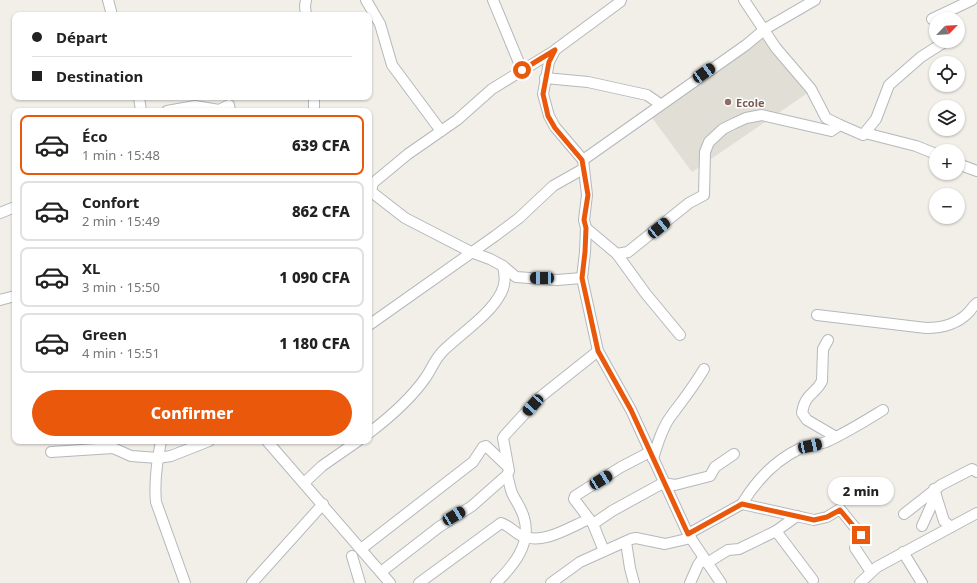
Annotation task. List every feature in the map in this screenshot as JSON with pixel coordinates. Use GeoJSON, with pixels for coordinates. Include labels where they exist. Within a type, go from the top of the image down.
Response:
{"type":"FeatureCollection","features":[{"type":"Feature","properties":{"kind":"street"},"geometry":{"type":"LineString","coordinates":[[108,0],[111,12]]}},
{"type":"Feature","properties":{"kind":"street"},"geometry":{"type":"LineString","coordinates":[[306,0],[306,12]]}},
{"type":"Feature","properties":{"kind":"street"},"geometry":{"type":"LineString","coordinates":[[366,0],[380,24],[392,65],[442,131]]}},
{"type":"Feature","properties":{"kind":"street"},"geometry":{"type":"LineString","coordinates":[[492,0],[522,70]]}},
{"type":"Feature","properties":{"kind":"street"},"geometry":{"type":"LineString","coordinates":[[372,185],[408,154],[442,131],[492,89],[555,50],[621,0]]}},
{"type":"Feature","properties":{"kind":"street"},"geometry":{"type":"LineString","coordinates":[[744,0],[776,48],[811,89],[826,118],[863,135],[865,133],[916,146],[929,151]]}},
{"type":"Feature","properties":{"kind":"street"},"geometry":{"type":"LineString","coordinates":[[372,323],[519,218],[553,186],[583,165],[660,104],[746,45],[764,29],[815,0]]}},
{"type":"Feature","properties":{"kind":"street"},"geometry":{"type":"LineString","coordinates":[[947,12],[972,0]]}},
{"type":"Feature","properties":{"kind":"street"},"geometry":{"type":"LineString","coordinates":[[865,133],[876,119],[889,85],[921,56],[934,48]]}},
{"type":"Feature","properties":{"kind":"street"},"geometry":{"type":"LineString","coordinates":[[555,50],[549,62],[543,94],[548,116],[555,128],[583,165],[588,195],[584,220],[586,228],[582,278],[598,351],[631,410],[663,483],[689,536],[721,583]]}},
{"type":"Feature","properties":{"kind":"street"},"geometry":{"type":"LineString","coordinates":[[545,78],[588,82],[647,94],[660,104]]}},
{"type":"Feature","properties":{"kind":"street"},"geometry":{"type":"LineString","coordinates":[[184,108],[195,106],[207,108]]}},
{"type":"Feature","properties":{"kind":"street"},"geometry":{"type":"LineString","coordinates":[[617,254],[628,252],[689,203],[704,195],[705,152],[708,142],[723,129],[746,118],[762,115],[805,124],[823,130],[831,131],[840,125]]}},
{"type":"Feature","properties":{"kind":"street"},"geometry":{"type":"LineString","coordinates":[[965,167],[977,171]]}},
{"type":"Feature","properties":{"kind":"street"},"geometry":{"type":"LineString","coordinates":[[372,192],[405,218],[471,252],[490,259],[520,278],[557,280],[582,278]]}},
{"type":"Feature","properties":{"kind":"street"},"geometry":{"type":"LineString","coordinates":[[0,213],[12,208]]}},
{"type":"Feature","properties":{"kind":"street"},"geometry":{"type":"LineString","coordinates":[[586,228],[617,254],[646,294],[680,335]]}},
{"type":"Feature","properties":{"kind":"street"},"geometry":{"type":"LineString","coordinates":[[372,431],[391,416],[405,402],[426,377],[432,364],[442,352],[497,300],[505,283],[503,266]]}},
{"type":"Feature","properties":{"kind":"street"},"geometry":{"type":"LineString","coordinates":[[0,300],[12,297]]}},
{"type":"Feature","properties":{"kind":"street"},"geometry":{"type":"LineString","coordinates":[[817,315],[936,328],[952,324],[969,313],[977,303]]}},
{"type":"Feature","properties":{"kind":"street"},"geometry":{"type":"LineString","coordinates":[[828,340],[823,348],[822,381],[808,395],[803,405],[802,413],[807,420],[836,437]]}},
{"type":"Feature","properties":{"kind":"street"},"geometry":{"type":"LineString","coordinates":[[496,583],[508,571],[524,545],[526,537],[525,520],[511,492],[503,438],[539,398],[598,351]]}},
{"type":"Feature","properties":{"kind":"street"},"geometry":{"type":"LineString","coordinates":[[604,551],[591,522],[574,499],[576,494],[652,456],[670,417],[694,387],[704,369]]}},
{"type":"Feature","properties":{"kind":"street"},"geometry":{"type":"LineString","coordinates":[[551,583],[580,562],[636,538],[665,544],[689,536],[742,504],[757,481],[772,467],[800,449],[824,443],[883,410]]}},
{"type":"Feature","properties":{"kind":"street"},"geometry":{"type":"LineString","coordinates":[[160,444],[155,492],[156,502],[185,583]]}},
{"type":"Feature","properties":{"kind":"street"},"geometry":{"type":"LineString","coordinates":[[51,452],[113,448],[131,456],[158,458],[171,456],[201,444]]}},
{"type":"Feature","properties":{"kind":"street"},"geometry":{"type":"LineString","coordinates":[[270,444],[390,583]]}},
{"type":"Feature","properties":{"kind":"street"},"geometry":{"type":"LineString","coordinates":[[304,483],[322,466],[354,444]]}},
{"type":"Feature","properties":{"kind":"street"},"geometry":{"type":"LineString","coordinates":[[361,549],[473,462],[483,447],[486,446],[508,471]]}},
{"type":"Feature","properties":{"kind":"street"},"geometry":{"type":"LineString","coordinates":[[419,583],[501,523],[526,537],[534,539],[549,536],[591,522],[663,483],[675,485],[710,476],[715,467],[734,454]]}},
{"type":"Feature","properties":{"kind":"street"},"geometry":{"type":"LineString","coordinates":[[904,514],[968,471],[972,469],[977,472]]}},
{"type":"Feature","properties":{"kind":"street"},"geometry":{"type":"LineString","coordinates":[[381,572],[439,527],[472,506],[508,471]]}},
{"type":"Feature","properties":{"kind":"street"},"geometry":{"type":"LineString","coordinates":[[922,526],[935,492]]}},
{"type":"Feature","properties":{"kind":"street"},"geometry":{"type":"LineString","coordinates":[[935,492],[944,521],[951,527]]}},
{"type":"Feature","properties":{"kind":"street"},"geometry":{"type":"LineString","coordinates":[[252,583],[323,504]]}},
{"type":"Feature","properties":{"kind":"street"},"geometry":{"type":"LineString","coordinates":[[742,504],[814,520],[827,517],[840,510],[861,535]]}},
{"type":"Feature","properties":{"kind":"street"},"geometry":{"type":"LineString","coordinates":[[855,548],[866,579],[903,552],[977,513]]}},
{"type":"Feature","properties":{"kind":"street"},"geometry":{"type":"LineString","coordinates":[[690,583],[698,565],[705,560],[728,550],[739,550],[776,531],[797,516]]}},
{"type":"Feature","properties":{"kind":"street"},"geometry":{"type":"LineString","coordinates":[[776,531],[813,580]]}},
{"type":"Feature","properties":{"kind":"street"},"geometry":{"type":"LineString","coordinates":[[626,542],[634,583]]}},
{"type":"Feature","properties":{"kind":"street"},"geometry":{"type":"LineString","coordinates":[[903,552],[922,583]]}},
{"type":"Feature","properties":{"kind":"street"},"geometry":{"type":"LineString","coordinates":[[352,556],[360,583]]}},
{"type":"Feature","properties":{"kind":"shaded area"},"geometry":{"type":"Polygon","coordinates":[[[761,36],[809,92],[692,172],[650,115],[761,36]]]}},
{"type":"Feature","properties":{"kind":"place","name":"Ecole"},"geometry":{"type":"Point","coordinates":[728,102]}},
{"type":"Feature","properties":{"kind":"route"},"geometry":{"type":"LineString","coordinates":[[522,70],[555,50],[549,62],[543,94],[548,116],[555,128],[582,160],[588,195],[584,220],[586,228],[582,278],[598,351],[631,410],[673,505],[688,534],[742,504],[814,520],[827,517],[840,510],[861,535]]}}]}
